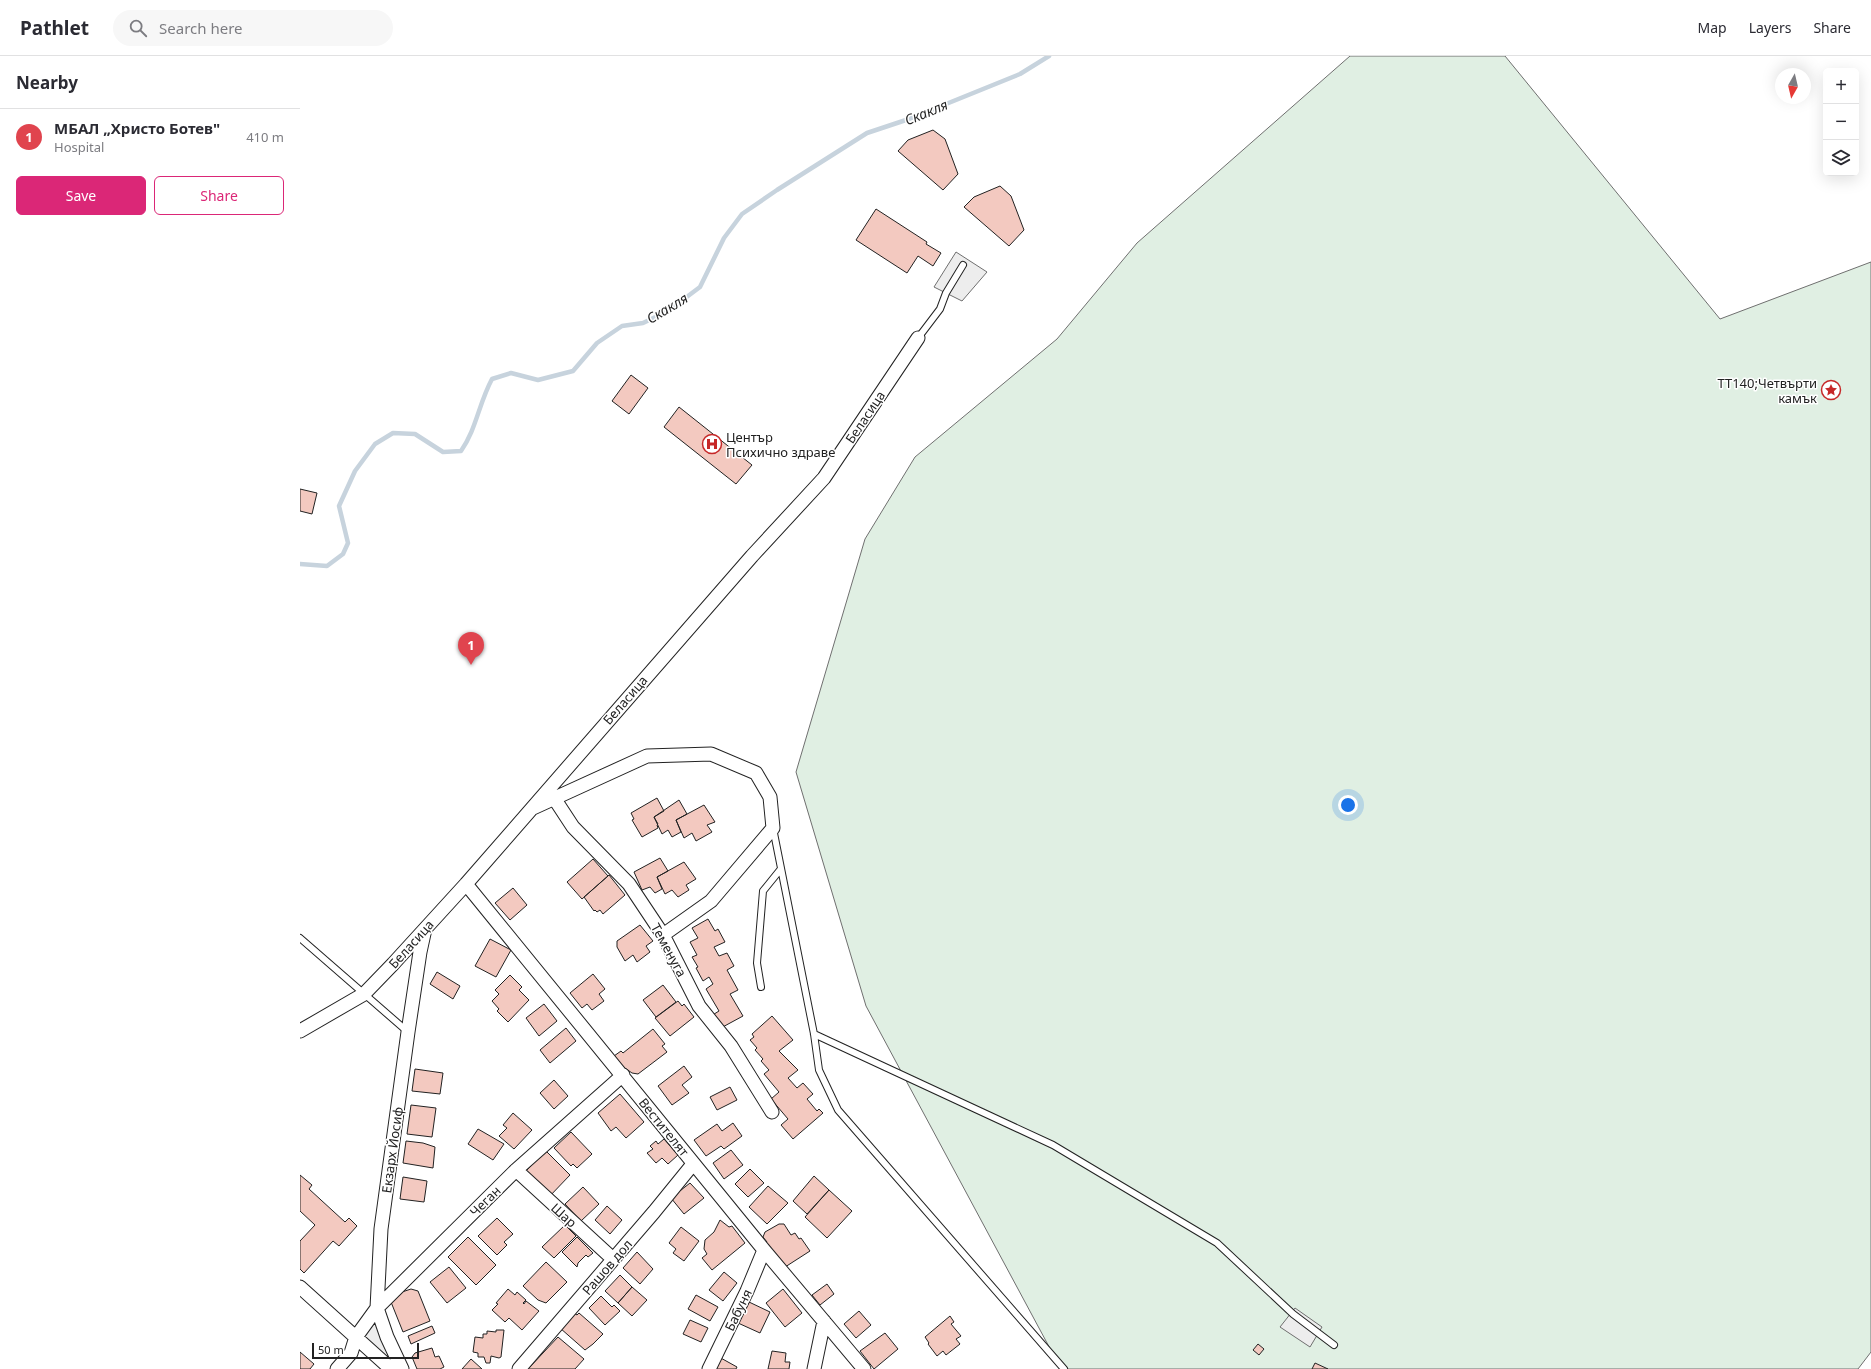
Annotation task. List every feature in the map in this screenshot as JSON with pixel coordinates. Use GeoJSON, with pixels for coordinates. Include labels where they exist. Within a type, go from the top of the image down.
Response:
{"type":"FeatureCollection","features":[{"type":"Feature","properties":{"kind":"street","name":"Беласица"},"geometry":{"type":"LineString","coordinates":[[300,1031],[364,994],[466,884],[528,811],[752,556],[824,478],[918,338]]}},
{"type":"Feature","properties":{"kind":"street"},"geometry":{"type":"LineString","coordinates":[[528,811],[647,756],[710,754],[756,773],[770,797],[773,828],[711,901],[663,935]]}},
{"type":"Feature","properties":{"kind":"street","name":"Теменуга"},"geometry":{"type":"LineString","coordinates":[[554,798],[574,827],[629,884],[663,935],[699,1006],[731,1046],[772,1112]]}},
{"type":"Feature","properties":{"kind":"street","name":"Вестителят"},"geometry":{"type":"LineString","coordinates":[[466,884],[693,1164],[864,1369]]}},
{"type":"Feature","properties":{"kind":"street","name":"Екзарх Йосиф"},"geometry":{"type":"LineString","coordinates":[[402,1369],[377,1308],[381,1229],[408,1032],[420,952],[426,928]]}},
{"type":"Feature","properties":{"kind":"street","name":"Чеган"},"geometry":{"type":"LineString","coordinates":[[337,1369],[351,1353],[356,1337],[377,1308],[516,1170],[622,1075]]}},
{"type":"Feature","properties":{"kind":"street","name":"Рашов дол"},"geometry":{"type":"LineString","coordinates":[[519,1369],[637,1232],[693,1164]]}},
{"type":"Feature","properties":{"kind":"street","name":"Шар"},"geometry":{"type":"LineString","coordinates":[[516,1170],[613,1259]]}},
{"type":"Feature","properties":{"kind":"street","name":"Бабуня"},"geometry":{"type":"LineString","coordinates":[[709,1369],[740,1307],[764,1250]]}},
{"type":"Feature","properties":{"kind":"street"},"geometry":{"type":"LineString","coordinates":[[300,1287],[391,1369]]}},
{"type":"Feature","properties":{"kind":"street"},"geometry":{"type":"LineString","coordinates":[[814,1369],[824,1321]]}},
{"type":"Feature","properties":{"kind":"lane"},"geometry":{"type":"LineString","coordinates":[[918,338],[940,309],[946,293],[963,264]]}},
{"type":"Feature","properties":{"kind":"lane"},"geometry":{"type":"LineString","coordinates":[[773,828],[780,870],[814,1034],[819,1070],[838,1110],[1064,1369]]}},
{"type":"Feature","properties":{"kind":"lane"},"geometry":{"type":"LineString","coordinates":[[761,987],[757,963],[764,891],[780,870]]}},
{"type":"Feature","properties":{"kind":"lane"},"geometry":{"type":"LineString","coordinates":[[300,938],[408,1032]]}},
{"type":"Feature","properties":{"kind":"lane"},"geometry":{"type":"LineString","coordinates":[[814,1034],[1053,1145],[1217,1243],[1293,1314],[1334,1345]]}},
{"type":"Feature","properties":{"kind":"green space"},"geometry":{"type":"Polygon","coordinates":[[[1350,56],[1505,56],[1720,319],[1871,262],[1871,1352],[1858,1369],[1061,1369],[866,1006],[796,772],[865,539],[915,457],[1057,339],[1137,243],[1350,56]]]}},
{"type":"Feature","properties":{"kind":"shaded area"},"geometry":{"type":"Polygon","coordinates":[[[956,252],[987,272],[962,301],[934,287],[956,252]]]}},
{"type":"Feature","properties":{"kind":"shaded area"},"geometry":{"type":"Polygon","coordinates":[[[377,1308],[402,1369],[356,1337],[377,1308]]]}},
{"type":"Feature","properties":{"kind":"shaded area"},"geometry":{"type":"Polygon","coordinates":[[[1295,1308],[1322,1327],[1310,1347],[1280,1327],[1295,1308]]]}},
{"type":"Feature","properties":{"kind":"building"},"geometry":{"type":"Polygon","coordinates":[[[933,130],[945,139],[958,174],[943,190],[898,151],[908,140],[933,130]]]}},
{"type":"Feature","properties":{"kind":"building"},"geometry":{"type":"Polygon","coordinates":[[[1000,186],[1011,196],[1024,230],[1009,246],[964,207],[974,197],[1000,186]]]}},
{"type":"Feature","properties":{"kind":"building"},"geometry":{"type":"Polygon","coordinates":[[[876,209],[927,242],[926,244],[941,253],[933,266],[918,256],[907,273],[856,240],[876,209]]]}},
{"type":"Feature","properties":{"kind":"building"},"geometry":{"type":"Polygon","coordinates":[[[631,375],[648,388],[629,414],[612,401],[631,375]]]}},
{"type":"Feature","properties":{"kind":"building"},"geometry":{"type":"Polygon","coordinates":[[[679,407],[752,465],[736,484],[664,427],[679,407]]]}},
{"type":"Feature","properties":{"kind":"building"},"geometry":{"type":"Polygon","coordinates":[[[300,489],[317,493],[312,514],[300,511],[300,489]]]}},
{"type":"Feature","properties":{"kind":"building"},"geometry":{"type":"Polygon","coordinates":[[[657,798],[664,811],[654,817],[658,824],[658,828],[642,837],[632,820],[634,819],[631,813],[657,798]]]}},
{"type":"Feature","properties":{"kind":"building"},"geometry":{"type":"Polygon","coordinates":[[[679,800],[687,814],[676,820],[681,832],[672,837],[668,830],[662,834],[654,817],[679,800]]]}},
{"type":"Feature","properties":{"kind":"building"},"geometry":{"type":"Polygon","coordinates":[[[704,805],[715,822],[707,825],[712,832],[696,841],[692,833],[684,838],[676,820],[704,805]]]}},
{"type":"Feature","properties":{"kind":"building"},"geometry":{"type":"Polygon","coordinates":[[[660,858],[668,871],[657,877],[662,889],[655,893],[650,887],[642,890],[634,872],[660,858]]]}},
{"type":"Feature","properties":{"kind":"building"},"geometry":{"type":"Polygon","coordinates":[[[593,859],[608,876],[582,899],[567,882],[593,859]]]}},
{"type":"Feature","properties":{"kind":"building"},"geometry":{"type":"Polygon","coordinates":[[[684,862],[696,879],[686,885],[689,890],[678,897],[672,890],[665,894],[657,877],[684,862]]]}},
{"type":"Feature","properties":{"kind":"building"},"geometry":{"type":"Polygon","coordinates":[[[609,875],[625,895],[603,914],[600,910],[597,912],[595,910],[594,911],[584,897],[609,875]]]}},
{"type":"Feature","properties":{"kind":"building"},"geometry":{"type":"Polygon","coordinates":[[[513,888],[527,905],[510,920],[495,903],[513,888]]]}},
{"type":"Feature","properties":{"kind":"building"},"geometry":{"type":"Polygon","coordinates":[[[708,919],[715,931],[718,929],[725,942],[714,947],[719,956],[727,953],[734,966],[727,970],[738,990],[730,994],[743,1016],[719,1029],[711,1016],[719,1011],[706,989],[713,984],[709,977],[703,981],[696,968],[698,967],[692,957],[697,955],[690,942],[698,938],[692,928],[708,919]]]}},
{"type":"Feature","properties":{"kind":"building"},"geometry":{"type":"Polygon","coordinates":[[[640,925],[653,941],[646,946],[650,952],[637,962],[633,955],[625,961],[617,947],[617,941],[640,925]]]}},
{"type":"Feature","properties":{"kind":"building"},"geometry":{"type":"Polygon","coordinates":[[[490,939],[511,950],[496,977],[475,966],[490,939]]]}},
{"type":"Feature","properties":{"kind":"building"},"geometry":{"type":"Polygon","coordinates":[[[437,972],[460,986],[453,999],[430,984],[437,972]]]}},
{"type":"Feature","properties":{"kind":"building"},"geometry":{"type":"Polygon","coordinates":[[[593,974],[605,989],[599,994],[604,1001],[592,1010],[587,1004],[582,1008],[570,993],[593,974]]]}},
{"type":"Feature","properties":{"kind":"building"},"geometry":{"type":"Polygon","coordinates":[[[510,975],[522,987],[519,990],[529,1000],[508,1022],[497,1011],[499,1009],[492,1001],[499,994],[495,990],[510,975]]]}},
{"type":"Feature","properties":{"kind":"building"},"geometry":{"type":"Polygon","coordinates":[[[663,985],[676,1002],[656,1017],[643,1000],[663,985]]]}},
{"type":"Feature","properties":{"kind":"building"},"geometry":{"type":"Polygon","coordinates":[[[678,1001],[682,1006],[684,1004],[694,1017],[670,1036],[655,1018],[678,1001]]]}},
{"type":"Feature","properties":{"kind":"building"},"geometry":{"type":"Polygon","coordinates":[[[544,1004],[557,1021],[539,1036],[526,1018],[544,1004]]]}},
{"type":"Feature","properties":{"kind":"building"},"geometry":{"type":"Polygon","coordinates":[[[772,1016],[793,1040],[779,1051],[798,1070],[788,1078],[797,1088],[803,1083],[813,1094],[807,1099],[817,1111],[819,1109],[823,1113],[793,1139],[781,1125],[788,1119],[771,1099],[779,1092],[764,1074],[769,1070],[761,1061],[763,1059],[755,1050],[757,1048],[750,1040],[754,1037],[752,1034],[772,1016]]]}},
{"type":"Feature","properties":{"kind":"building"},"geometry":{"type":"Polygon","coordinates":[[[566,1028],[576,1041],[550,1063],[540,1050],[566,1028]]]}},
{"type":"Feature","properties":{"kind":"building"},"geometry":{"type":"Polygon","coordinates":[[[653,1029],[665,1044],[662,1046],[667,1052],[638,1074],[632,1073],[622,1066],[614,1056],[621,1051],[623,1053],[653,1029]]]}},
{"type":"Feature","properties":{"kind":"building"},"geometry":{"type":"Polygon","coordinates":[[[684,1066],[692,1077],[682,1085],[689,1093],[672,1105],[658,1086],[684,1066]]]}},
{"type":"Feature","properties":{"kind":"building"},"geometry":{"type":"Polygon","coordinates":[[[415,1069],[443,1073],[440,1094],[412,1091],[415,1069]]]}},
{"type":"Feature","properties":{"kind":"building"},"geometry":{"type":"Polygon","coordinates":[[[554,1080],[568,1096],[554,1109],[540,1093],[554,1080]]]}},
{"type":"Feature","properties":{"kind":"building"},"geometry":{"type":"Polygon","coordinates":[[[730,1087],[737,1100],[717,1110],[710,1097],[730,1087]]]}},
{"type":"Feature","properties":{"kind":"building"},"geometry":{"type":"Polygon","coordinates":[[[620,1094],[644,1122],[626,1138],[616,1127],[611,1131],[598,1113],[620,1094]]]}},
{"type":"Feature","properties":{"kind":"building"},"geometry":{"type":"Polygon","coordinates":[[[411,1105],[436,1108],[432,1137],[407,1134],[411,1105]]]}},
{"type":"Feature","properties":{"kind":"building"},"geometry":{"type":"Polygon","coordinates":[[[513,1113],[532,1130],[514,1149],[499,1136],[507,1128],[503,1125],[513,1113]]]}},
{"type":"Feature","properties":{"kind":"building"},"geometry":{"type":"Polygon","coordinates":[[[733,1123],[742,1136],[724,1149],[721,1146],[706,1156],[694,1140],[717,1124],[722,1131],[733,1123]]]}},
{"type":"Feature","properties":{"kind":"building"},"geometry":{"type":"Polygon","coordinates":[[[478,1129],[504,1144],[493,1160],[468,1144],[478,1129]]]}},
{"type":"Feature","properties":{"kind":"building"},"geometry":{"type":"Polygon","coordinates":[[[571,1132],[592,1154],[577,1168],[573,1164],[571,1166],[554,1148],[571,1132]]]}},
{"type":"Feature","properties":{"kind":"building"},"geometry":{"type":"Polygon","coordinates":[[[664,1139],[678,1155],[668,1164],[662,1158],[656,1163],[647,1153],[653,1149],[650,1146],[656,1141],[658,1144],[664,1139]]]}},
{"type":"Feature","properties":{"kind":"building"},"geometry":{"type":"Polygon","coordinates":[[[406,1141],[423,1143],[435,1147],[433,1168],[403,1163],[406,1141]]]}},
{"type":"Feature","properties":{"kind":"building"},"geometry":{"type":"Polygon","coordinates":[[[731,1150],[743,1165],[724,1179],[713,1163],[731,1150]]]}},
{"type":"Feature","properties":{"kind":"building"},"geometry":{"type":"Polygon","coordinates":[[[546,1151],[570,1175],[548,1198],[523,1174],[546,1151]]]}},
{"type":"Feature","properties":{"kind":"building"},"geometry":{"type":"Polygon","coordinates":[[[750,1169],[764,1183],[748,1197],[735,1184],[750,1169]]]}},
{"type":"Feature","properties":{"kind":"building"},"geometry":{"type":"Polygon","coordinates":[[[300,1175],[312,1185],[309,1189],[345,1222],[349,1218],[357,1226],[339,1246],[333,1241],[304,1273],[300,1269],[300,1241],[315,1225],[300,1211],[300,1175]]]}},
{"type":"Feature","properties":{"kind":"building"},"geometry":{"type":"Polygon","coordinates":[[[814,1176],[829,1190],[807,1214],[793,1201],[814,1176]]]}},
{"type":"Feature","properties":{"kind":"building"},"geometry":{"type":"Polygon","coordinates":[[[403,1177],[427,1181],[424,1202],[400,1199],[403,1177]]]}},
{"type":"Feature","properties":{"kind":"building"},"geometry":{"type":"Polygon","coordinates":[[[690,1183],[704,1198],[684,1214],[671,1198],[690,1183]]]}},
{"type":"Feature","properties":{"kind":"building"},"geometry":{"type":"Polygon","coordinates":[[[768,1186],[788,1203],[767,1224],[749,1207],[768,1186]]]}},
{"type":"Feature","properties":{"kind":"building"},"geometry":{"type":"Polygon","coordinates":[[[583,1187],[599,1204],[581,1221],[565,1204],[583,1187]]]}},
{"type":"Feature","properties":{"kind":"building"},"geometry":{"type":"Polygon","coordinates":[[[829,1190],[852,1211],[827,1238],[805,1217],[829,1190]]]}},
{"type":"Feature","properties":{"kind":"building"},"geometry":{"type":"Polygon","coordinates":[[[607,1206],[622,1220],[610,1234],[595,1220],[607,1206]]]}},
{"type":"Feature","properties":{"kind":"building"},"geometry":{"type":"Polygon","coordinates":[[[497,1218],[513,1234],[504,1242],[507,1245],[497,1255],[478,1236],[497,1218]]]}},
{"type":"Feature","properties":{"kind":"building"},"geometry":{"type":"Polygon","coordinates":[[[720,1220],[729,1227],[732,1226],[745,1243],[712,1270],[702,1258],[707,1254],[704,1249],[705,1240],[714,1232],[720,1220]]]}},
{"type":"Feature","properties":{"kind":"building"},"geometry":{"type":"Polygon","coordinates":[[[779,1224],[784,1224],[791,1235],[795,1233],[799,1239],[801,1238],[810,1251],[782,1269],[765,1244],[767,1242],[763,1237],[765,1232],[779,1224]]]}},
{"type":"Feature","properties":{"kind":"building"},"geometry":{"type":"Polygon","coordinates":[[[565,1225],[576,1236],[554,1258],[542,1247],[565,1225]]]}},
{"type":"Feature","properties":{"kind":"building"},"geometry":{"type":"Polygon","coordinates":[[[681,1227],[699,1241],[684,1261],[673,1253],[676,1249],[669,1243],[681,1227]]]}},
{"type":"Feature","properties":{"kind":"building"},"geometry":{"type":"Polygon","coordinates":[[[468,1237],[496,1265],[476,1285],[448,1257],[468,1237]]]}},
{"type":"Feature","properties":{"kind":"building"},"geometry":{"type":"Polygon","coordinates":[[[577,1237],[593,1253],[588,1257],[586,1255],[578,1263],[577,1267],[562,1252],[577,1237]]]}},
{"type":"Feature","properties":{"kind":"building"},"geometry":{"type":"Polygon","coordinates":[[[637,1252],[653,1269],[640,1284],[623,1268],[637,1252]]]}},
{"type":"Feature","properties":{"kind":"building"},"geometry":{"type":"Polygon","coordinates":[[[546,1262],[567,1282],[546,1303],[538,1300],[523,1286],[546,1262]]]}},
{"type":"Feature","properties":{"kind":"building"},"geometry":{"type":"Polygon","coordinates":[[[449,1267],[466,1288],[447,1303],[430,1282],[449,1267]]]}},
{"type":"Feature","properties":{"kind":"building"},"geometry":{"type":"Polygon","coordinates":[[[724,1272],[737,1283],[723,1301],[709,1290],[724,1272]]]}},
{"type":"Feature","properties":{"kind":"building"},"geometry":{"type":"Polygon","coordinates":[[[620,1275],[632,1287],[618,1303],[605,1291],[620,1275]]]}},
{"type":"Feature","properties":{"kind":"building"},"geometry":{"type":"Polygon","coordinates":[[[827,1284],[834,1294],[820,1305],[812,1295],[827,1284]]]}},
{"type":"Feature","properties":{"kind":"building"},"geometry":{"type":"Polygon","coordinates":[[[632,1287],[647,1300],[632,1316],[618,1303],[632,1287]]]}},
{"type":"Feature","properties":{"kind":"building"},"geometry":{"type":"Polygon","coordinates":[[[411,1289],[418,1291],[430,1321],[403,1332],[391,1302],[402,1292],[411,1289]]]}},
{"type":"Feature","properties":{"kind":"building"},"geometry":{"type":"Polygon","coordinates":[[[508,1289],[515,1295],[517,1292],[526,1300],[523,1303],[524,1304],[526,1301],[539,1311],[522,1330],[509,1318],[505,1322],[492,1310],[508,1289]]]}},
{"type":"Feature","properties":{"kind":"building"},"geometry":{"type":"Polygon","coordinates":[[[783,1289],[802,1313],[785,1327],[766,1303],[783,1289]]]}},
{"type":"Feature","properties":{"kind":"building"},"geometry":{"type":"Polygon","coordinates":[[[696,1295],[718,1307],[710,1321],[688,1309],[696,1295]]]}},
{"type":"Feature","properties":{"kind":"building"},"geometry":{"type":"Polygon","coordinates":[[[601,1296],[612,1307],[614,1305],[620,1311],[605,1325],[589,1308],[601,1296]]]}},
{"type":"Feature","properties":{"kind":"building"},"geometry":{"type":"Polygon","coordinates":[[[749,1302],[770,1312],[760,1333],[738,1323],[749,1302]]]}},
{"type":"Feature","properties":{"kind":"building"},"geometry":{"type":"Polygon","coordinates":[[[859,1311],[871,1325],[856,1338],[844,1324],[859,1311]]]}},
{"type":"Feature","properties":{"kind":"building"},"geometry":{"type":"Polygon","coordinates":[[[574,1313],[577,1315],[579,1313],[603,1334],[585,1350],[560,1328],[574,1313]]]}},
{"type":"Feature","properties":{"kind":"building"},"geometry":{"type":"Polygon","coordinates":[[[950,1316],[954,1322],[951,1324],[961,1336],[956,1339],[960,1344],[946,1355],[943,1351],[937,1356],[928,1344],[929,1343],[925,1337],[950,1316]]]}},
{"type":"Feature","properties":{"kind":"building"},"geometry":{"type":"Polygon","coordinates":[[[690,1320],[708,1328],[701,1342],[683,1334],[690,1320]]]}},
{"type":"Feature","properties":{"kind":"building"},"geometry":{"type":"Polygon","coordinates":[[[432,1326],[435,1333],[411,1344],[408,1336],[432,1326]]]}},
{"type":"Feature","properties":{"kind":"building"},"geometry":{"type":"Polygon","coordinates":[[[496,1330],[504,1330],[501,1357],[491,1356],[490,1363],[486,1363],[484,1357],[478,1357],[478,1353],[473,1352],[475,1337],[483,1338],[483,1334],[487,1334],[487,1331],[496,1332],[496,1330]]]}},
{"type":"Feature","properties":{"kind":"building"},"geometry":{"type":"Polygon","coordinates":[[[885,1333],[898,1349],[874,1369],[860,1351],[885,1333]]]}},
{"type":"Feature","properties":{"kind":"building"},"geometry":{"type":"Polygon","coordinates":[[[558,1337],[584,1359],[575,1369],[528,1369],[558,1337]]]}},
{"type":"Feature","properties":{"kind":"building"},"geometry":{"type":"Polygon","coordinates":[[[1258,1344],[1264,1349],[1259,1355],[1253,1350],[1258,1344]]]}},
{"type":"Feature","properties":{"kind":"building"},"geometry":{"type":"Polygon","coordinates":[[[432,1348],[435,1357],[439,1356],[444,1367],[440,1369],[417,1369],[412,1357],[415,1353],[432,1348]]]}},
{"type":"Feature","properties":{"kind":"building"},"geometry":{"type":"Polygon","coordinates":[[[772,1351],[786,1353],[785,1362],[790,1362],[789,1369],[768,1369],[772,1351]]]}},
{"type":"Feature","properties":{"kind":"building"},"geometry":{"type":"Polygon","coordinates":[[[300,1352],[314,1364],[310,1369],[300,1369],[300,1352]]]}},
{"type":"Feature","properties":{"kind":"building"},"geometry":{"type":"Polygon","coordinates":[[[719,1357],[737,1367],[736,1369],[712,1369],[719,1357]]]}},
{"type":"Feature","properties":{"kind":"building"},"geometry":{"type":"Polygon","coordinates":[[[471,1359],[482,1369],[462,1369],[471,1359]]]}},
{"type":"Feature","properties":{"kind":"building"},"geometry":{"type":"Polygon","coordinates":[[[1315,1363],[1328,1369],[1312,1369],[1315,1363]]]}},
{"type":"Feature","properties":{"kind":"waterway","name":"Скакля"},"geometry":{"type":"LineString","coordinates":[[300,564],[327,566],[343,554],[348,543],[339,506],[355,471],[375,444],[393,433],[415,434],[443,452],[461,451],[474,425],[492,379],[511,373],[538,380],[573,371],[597,343],[622,326],[643,323],[668,311],[700,287],[724,238],[742,214],[777,190],[867,133],[909,119],[1020,74],[1049,56]]}},
{"type":"Feature","properties":{"kind":"place","name":"TT140;Четвърти камък"},"geometry":{"type":"Point","coordinates":[1831,390]}},
{"type":"Feature","properties":{"kind":"place","name":"Център Психично здраве"},"geometry":{"type":"Point","coordinates":[712,444]}},
{"type":"Feature","properties":{"kind":"place","name":"МБАЛ „Христо Ботев\""},"geometry":{"type":"Point","coordinates":[471,665]}}]}
